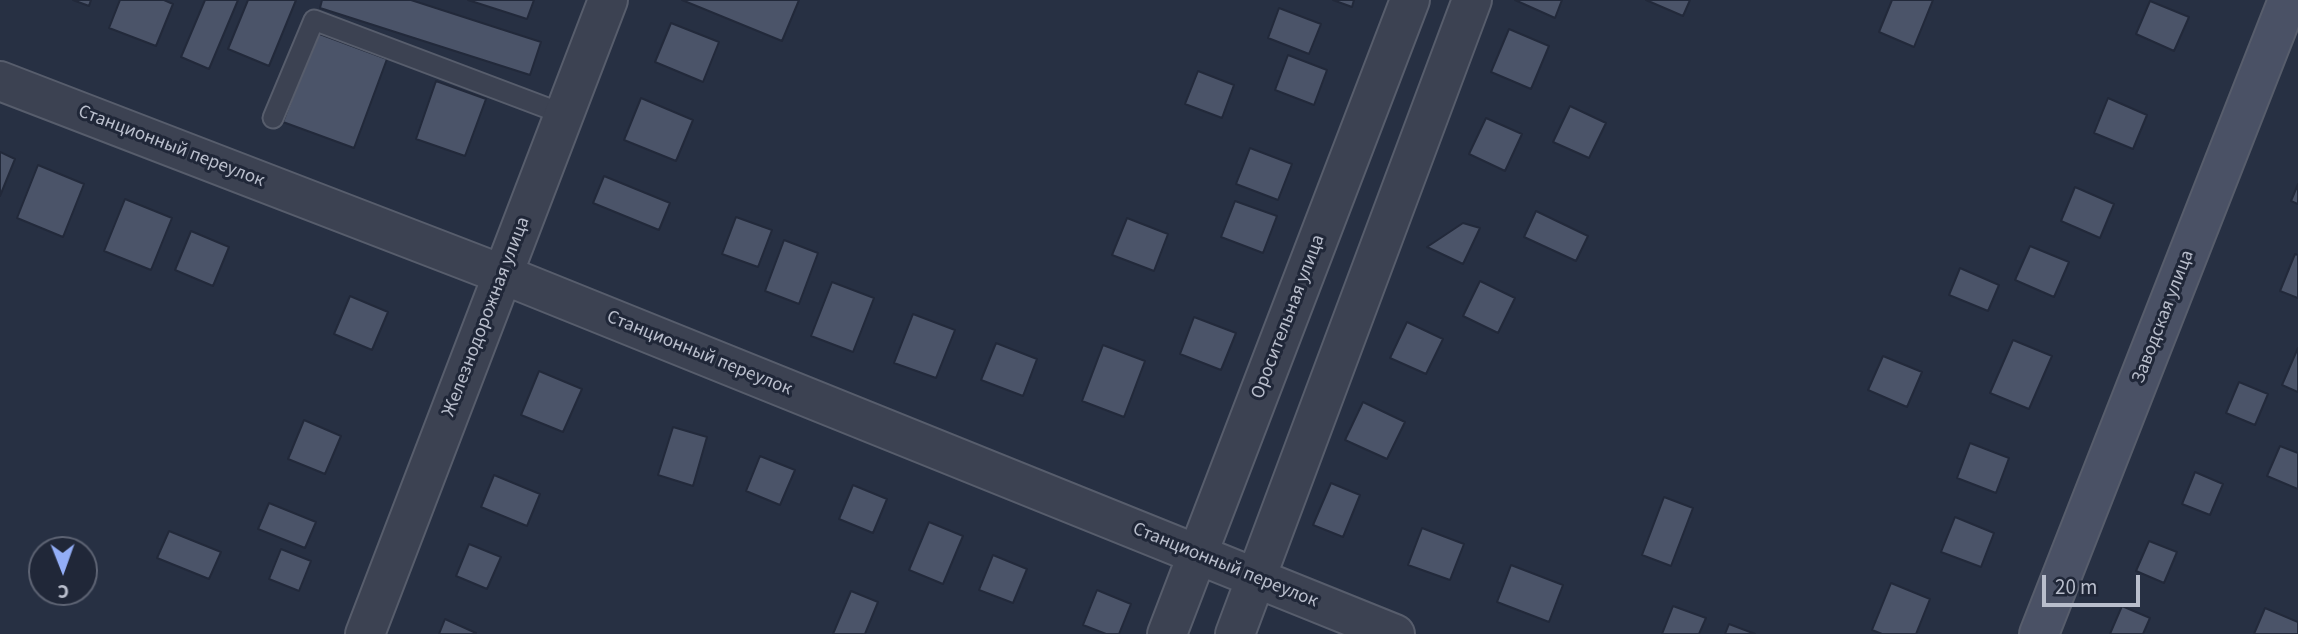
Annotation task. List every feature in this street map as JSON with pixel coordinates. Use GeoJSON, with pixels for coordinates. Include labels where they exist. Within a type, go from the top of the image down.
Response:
{"type":"FeatureCollection","features":[{"type":"Feature","properties":{"kind":"main road","name":"Заводская улица"},"geometry":{"type":"LineString","coordinates":[[2039,634],[2288,0]]}},
{"type":"Feature","properties":{"kind":"street","name":"Железнодорожная улица"},"geometry":{"type":"LineString","coordinates":[[365,634],[608,0]]}},
{"type":"Feature","properties":{"kind":"street","name":"Оросительная улица"},"geometry":{"type":"LineString","coordinates":[[1167,634],[1410,0]]}},
{"type":"Feature","properties":{"kind":"street"},"geometry":{"type":"LineString","coordinates":[[1235,634],[1472,0]]}},
{"type":"Feature","properties":{"kind":"street","name":"Станционный переулок"},"geometry":{"type":"LineString","coordinates":[[0,80],[504,275],[1395,634]]}},
{"type":"Feature","properties":{"kind":"lane"},"geometry":{"type":"LineString","coordinates":[[273,118],[314,20],[524,97],[563,114]]}},
{"type":"Feature","properties":{"kind":"building"},"geometry":{"type":"Polygon","coordinates":[[[73,0],[91,0],[89,6],[73,0]]]}},
{"type":"Feature","properties":{"kind":"building"},"geometry":{"type":"Polygon","coordinates":[[[120,0],[164,0],[173,4],[156,46],[109,28],[120,0]]]}},
{"type":"Feature","properties":{"kind":"building"},"geometry":{"type":"Polygon","coordinates":[[[205,0],[238,0],[209,69],[181,57],[205,0]]]}},
{"type":"Feature","properties":{"kind":"building"},"geometry":{"type":"Polygon","coordinates":[[[248,0],[296,0],[269,66],[228,49],[248,0]]]}},
{"type":"Feature","properties":{"kind":"building"},"geometry":{"type":"Polygon","coordinates":[[[322,0],[411,0],[541,42],[530,75],[320,8],[322,0]]]}},
{"type":"Feature","properties":{"kind":"building"},"geometry":{"type":"Polygon","coordinates":[[[468,0],[534,0],[527,19],[468,0]]]}},
{"type":"Feature","properties":{"kind":"building"},"geometry":{"type":"Polygon","coordinates":[[[682,0],[799,0],[782,41],[682,0]]]}},
{"type":"Feature","properties":{"kind":"building"},"geometry":{"type":"Polygon","coordinates":[[[1333,0],[1354,0],[1352,7],[1333,0]]]}},
{"type":"Feature","properties":{"kind":"building"},"geometry":{"type":"Polygon","coordinates":[[[1515,0],[1562,0],[1555,18],[1515,0]]]}},
{"type":"Feature","properties":{"kind":"building"},"geometry":{"type":"Polygon","coordinates":[[[1646,0],[1690,0],[1683,16],[1646,0]]]}},
{"type":"Feature","properties":{"kind":"building"},"geometry":{"type":"Polygon","coordinates":[[[1892,0],[1933,0],[1914,47],[1879,32],[1892,0]]]}},
{"type":"Feature","properties":{"kind":"building"},"geometry":{"type":"Polygon","coordinates":[[[2150,1],[2189,17],[2174,51],[2136,34],[2150,1]]]}},
{"type":"Feature","properties":{"kind":"building"},"geometry":{"type":"Polygon","coordinates":[[[1279,8],[1321,24],[1309,54],[1268,38],[1279,8]]]}},
{"type":"Feature","properties":{"kind":"building"},"geometry":{"type":"Polygon","coordinates":[[[671,23],[719,42],[703,82],[655,62],[671,23]]]}},
{"type":"Feature","properties":{"kind":"building"},"geometry":{"type":"Polygon","coordinates":[[[1509,29],[1549,46],[1531,89],[1491,72],[1509,29]]]}},
{"type":"Feature","properties":{"kind":"building"},"geometry":{"type":"Polygon","coordinates":[[[317,33],[387,59],[354,148],[283,122],[317,33]]]}},
{"type":"Feature","properties":{"kind":"building"},"geometry":{"type":"Polygon","coordinates":[[[1288,55],[1327,70],[1314,105],[1275,90],[1288,55]]]}},
{"type":"Feature","properties":{"kind":"building"},"geometry":{"type":"Polygon","coordinates":[[[1198,71],[1234,85],[1222,118],[1185,104],[1198,71]]]}},
{"type":"Feature","properties":{"kind":"building"},"geometry":{"type":"Polygon","coordinates":[[[436,81],[486,99],[465,156],[416,139],[436,81]]]}},
{"type":"Feature","properties":{"kind":"building"},"geometry":{"type":"Polygon","coordinates":[[[641,98],[693,120],[676,161],[624,140],[641,98]]]}},
{"type":"Feature","properties":{"kind":"building"},"geometry":{"type":"Polygon","coordinates":[[[2108,98],[2147,115],[2133,149],[2094,133],[2108,98]]]}},
{"type":"Feature","properties":{"kind":"building"},"geometry":{"type":"Polygon","coordinates":[[[1570,106],[1606,123],[1589,158],[1553,142],[1570,106]]]}},
{"type":"Feature","properties":{"kind":"building"},"geometry":{"type":"Polygon","coordinates":[[[1486,118],[1522,134],[1505,171],[1469,154],[1486,118]]]}},
{"type":"Feature","properties":{"kind":"building"},"geometry":{"type":"Polygon","coordinates":[[[1250,148],[1292,164],[1278,200],[1236,184],[1250,148]]]}},
{"type":"Feature","properties":{"kind":"building"},"geometry":{"type":"Polygon","coordinates":[[[0,152],[15,159],[0,196],[0,152]]]}},
{"type":"Feature","properties":{"kind":"building"},"geometry":{"type":"Polygon","coordinates":[[[38,165],[84,184],[63,237],[17,218],[38,165]]]}},
{"type":"Feature","properties":{"kind":"building"},"geometry":{"type":"Polygon","coordinates":[[[604,176],[670,203],[659,230],[593,203],[604,176]]]}},
{"type":"Feature","properties":{"kind":"building"},"geometry":{"type":"Polygon","coordinates":[[[2298,184],[2298,204],[2291,201],[2298,184]]]}},
{"type":"Feature","properties":{"kind":"building"},"geometry":{"type":"Polygon","coordinates":[[[2075,187],[2114,204],[2100,238],[2061,221],[2075,187]]]}},
{"type":"Feature","properties":{"kind":"building"},"geometry":{"type":"Polygon","coordinates":[[[125,199],[172,218],[151,270],[104,251],[125,199]]]}},
{"type":"Feature","properties":{"kind":"building"},"geometry":{"type":"Polygon","coordinates":[[[1235,201],[1277,216],[1263,253],[1221,237],[1235,201]]]}},
{"type":"Feature","properties":{"kind":"building"},"geometry":{"type":"Polygon","coordinates":[[[1536,211],[1588,236],[1576,261],[1524,237],[1536,211]]]}},
{"type":"Feature","properties":{"kind":"building"},"geometry":{"type":"Polygon","coordinates":[[[736,217],[772,230],[758,267],[722,254],[736,217]]]}},
{"type":"Feature","properties":{"kind":"building"},"geometry":{"type":"Polygon","coordinates":[[[1127,218],[1168,234],[1154,271],[1112,255],[1127,218]]]}},
{"type":"Feature","properties":{"kind":"building"},"geometry":{"type":"Polygon","coordinates":[[[1463,223],[1480,228],[1463,264],[1427,247],[1463,223]]]}},
{"type":"Feature","properties":{"kind":"building"},"geometry":{"type":"Polygon","coordinates":[[[191,231],[229,247],[213,286],[175,270],[191,231]]]}},
{"type":"Feature","properties":{"kind":"building"},"geometry":{"type":"Polygon","coordinates":[[[784,240],[818,253],[799,304],[765,291],[784,240]]]}},
{"type":"Feature","properties":{"kind":"building"},"geometry":{"type":"Polygon","coordinates":[[[2030,246],[2069,262],[2054,297],[2015,280],[2030,246]]]}},
{"type":"Feature","properties":{"kind":"building"},"geometry":{"type":"Polygon","coordinates":[[[2295,254],[2298,255],[2298,298],[2280,291],[2295,254]]]}},
{"type":"Feature","properties":{"kind":"building"},"geometry":{"type":"Polygon","coordinates":[[[1960,268],[1999,285],[1988,311],[1949,295],[1960,268]]]}},
{"type":"Feature","properties":{"kind":"building"},"geometry":{"type":"Polygon","coordinates":[[[1480,281],[1515,298],[1498,333],[1463,316],[1480,281]]]}},
{"type":"Feature","properties":{"kind":"building"},"geometry":{"type":"Polygon","coordinates":[[[832,282],[874,298],[853,352],[811,336],[832,282]]]}},
{"type":"Feature","properties":{"kind":"building"},"geometry":{"type":"Polygon","coordinates":[[[350,296],[388,312],[372,350],[334,334],[350,296]]]}},
{"type":"Feature","properties":{"kind":"building"},"geometry":{"type":"Polygon","coordinates":[[[913,314],[955,330],[936,378],[894,363],[913,314]]]}},
{"type":"Feature","properties":{"kind":"building"},"geometry":{"type":"Polygon","coordinates":[[[1194,317],[1236,333],[1221,370],[1180,354],[1194,317]]]}},
{"type":"Feature","properties":{"kind":"building"},"geometry":{"type":"Polygon","coordinates":[[[1407,322],[1443,339],[1426,374],[1390,358],[1407,322]]]}},
{"type":"Feature","properties":{"kind":"building"},"geometry":{"type":"Polygon","coordinates":[[[2013,340],[2052,356],[2029,409],[1990,393],[2013,340]]]}},
{"type":"Feature","properties":{"kind":"building"},"geometry":{"type":"Polygon","coordinates":[[[996,343],[1037,359],[1023,396],[981,380],[996,343]]]}},
{"type":"Feature","properties":{"kind":"building"},"geometry":{"type":"Polygon","coordinates":[[[1103,345],[1145,361],[1124,417],[1082,401],[1103,345]]]}},
{"type":"Feature","properties":{"kind":"building"},"geometry":{"type":"Polygon","coordinates":[[[2298,348],[2298,392],[2282,385],[2298,348]]]}},
{"type":"Feature","properties":{"kind":"building"},"geometry":{"type":"Polygon","coordinates":[[[1883,356],[1922,372],[1907,407],[1868,390],[1883,356]]]}},
{"type":"Feature","properties":{"kind":"building"},"geometry":{"type":"Polygon","coordinates":[[[539,371],[582,389],[563,432],[521,415],[539,371]]]}},
{"type":"Feature","properties":{"kind":"building"},"geometry":{"type":"Polygon","coordinates":[[[2239,382],[2268,394],[2255,425],[2226,413],[2239,382]]]}},
{"type":"Feature","properties":{"kind":"building"},"geometry":{"type":"Polygon","coordinates":[[[1363,402],[1405,422],[1387,459],[1345,440],[1363,402]]]}},
{"type":"Feature","properties":{"kind":"building"},"geometry":{"type":"Polygon","coordinates":[[[304,420],[341,436],[325,474],[288,459],[304,420]]]}},
{"type":"Feature","properties":{"kind":"building"},"geometry":{"type":"Polygon","coordinates":[[[673,427],[707,437],[693,486],[658,475],[673,427]]]}},
{"type":"Feature","properties":{"kind":"building"},"geometry":{"type":"Polygon","coordinates":[[[1970,443],[2009,458],[1996,493],[1957,478],[1970,443]]]}},
{"type":"Feature","properties":{"kind":"building"},"geometry":{"type":"Polygon","coordinates":[[[2280,446],[2298,453],[2298,489],[2267,476],[2280,446]]]}},
{"type":"Feature","properties":{"kind":"building"},"geometry":{"type":"Polygon","coordinates":[[[760,456],[795,470],[780,505],[746,491],[760,456]]]}},
{"type":"Feature","properties":{"kind":"building"},"geometry":{"type":"Polygon","coordinates":[[[2195,472],[2223,484],[2210,515],[2182,504],[2195,472]]]}},
{"type":"Feature","properties":{"kind":"building"},"geometry":{"type":"Polygon","coordinates":[[[494,475],[540,494],[527,526],[481,507],[494,475]]]}},
{"type":"Feature","properties":{"kind":"building"},"geometry":{"type":"Polygon","coordinates":[[[1331,483],[1360,495],[1343,537],[1313,525],[1331,483]]]}},
{"type":"Feature","properties":{"kind":"building"},"geometry":{"type":"Polygon","coordinates":[[[853,485],[887,499],[873,533],[839,519],[853,485]]]}},
{"type":"Feature","properties":{"kind":"building"},"geometry":{"type":"Polygon","coordinates":[[[1664,497],[1693,508],[1671,566],[1642,555],[1664,497]]]}},
{"type":"Feature","properties":{"kind":"building"},"geometry":{"type":"Polygon","coordinates":[[[269,503],[316,522],[305,548],[258,529],[269,503]]]}},
{"type":"Feature","properties":{"kind":"building"},"geometry":{"type":"Polygon","coordinates":[[[1955,517],[1994,533],[1981,567],[1941,552],[1955,517]]]}},
{"type":"Feature","properties":{"kind":"building"},"geometry":{"type":"Polygon","coordinates":[[[929,522],[963,536],[943,584],[909,570],[929,522]]]}},
{"type":"Feature","properties":{"kind":"building"},"geometry":{"type":"Polygon","coordinates":[[[1422,528],[1464,544],[1450,580],[1408,565],[1422,528]]]}},
{"type":"Feature","properties":{"kind":"building"},"geometry":{"type":"Polygon","coordinates":[[[169,531],[221,552],[209,579],[157,558],[169,531]]]}},
{"type":"Feature","properties":{"kind":"building"},"geometry":{"type":"Polygon","coordinates":[[[2149,541],[2177,552],[2164,583],[2136,571],[2149,541]]]}},
{"type":"Feature","properties":{"kind":"building"},"geometry":{"type":"Polygon","coordinates":[[[469,544],[501,557],[487,589],[456,576],[469,544]]]}},
{"type":"Feature","properties":{"kind":"building"},"geometry":{"type":"Polygon","coordinates":[[[281,549],[311,561],[299,591],[269,579],[281,549]]]}},
{"type":"Feature","properties":{"kind":"building"},"geometry":{"type":"Polygon","coordinates":[[[993,555],[1027,569],[1013,603],[979,590],[993,555]]]}},
{"type":"Feature","properties":{"kind":"building"},"geometry":{"type":"Polygon","coordinates":[[[1511,565],[1563,585],[1549,622],[1497,602],[1511,565]]]}},
{"type":"Feature","properties":{"kind":"building"},"geometry":{"type":"Polygon","coordinates":[[[1891,583],[1930,599],[1916,634],[1882,634],[1872,630],[1891,583]]]}},
{"type":"Feature","properties":{"kind":"building"},"geometry":{"type":"Polygon","coordinates":[[[1097,590],[1131,604],[1119,634],[1106,634],[1083,625],[1097,590]]]}},
{"type":"Feature","properties":{"kind":"building"},"geometry":{"type":"Polygon","coordinates":[[[851,591],[878,602],[865,634],[833,634],[851,591]]]}},
{"type":"Feature","properties":{"kind":"building"},"geometry":{"type":"Polygon","coordinates":[[[1673,606],[1706,618],[1699,634],[1662,634],[1673,606]]]}},
{"type":"Feature","properties":{"kind":"building"},"geometry":{"type":"Polygon","coordinates":[[[2122,606],[2150,618],[2143,634],[2110,634],[2122,606]]]}},
{"type":"Feature","properties":{"kind":"building"},"geometry":{"type":"Polygon","coordinates":[[[2265,608],[2298,622],[2298,634],[2254,634],[2265,608]]]}},
{"type":"Feature","properties":{"kind":"building"},"geometry":{"type":"Polygon","coordinates":[[[445,619],[476,633],[476,634],[439,634],[445,619]]]}},
{"type":"Feature","properties":{"kind":"building"},"geometry":{"type":"Polygon","coordinates":[[[1729,624],[1755,634],[1725,634],[1729,624]]]}}]}
